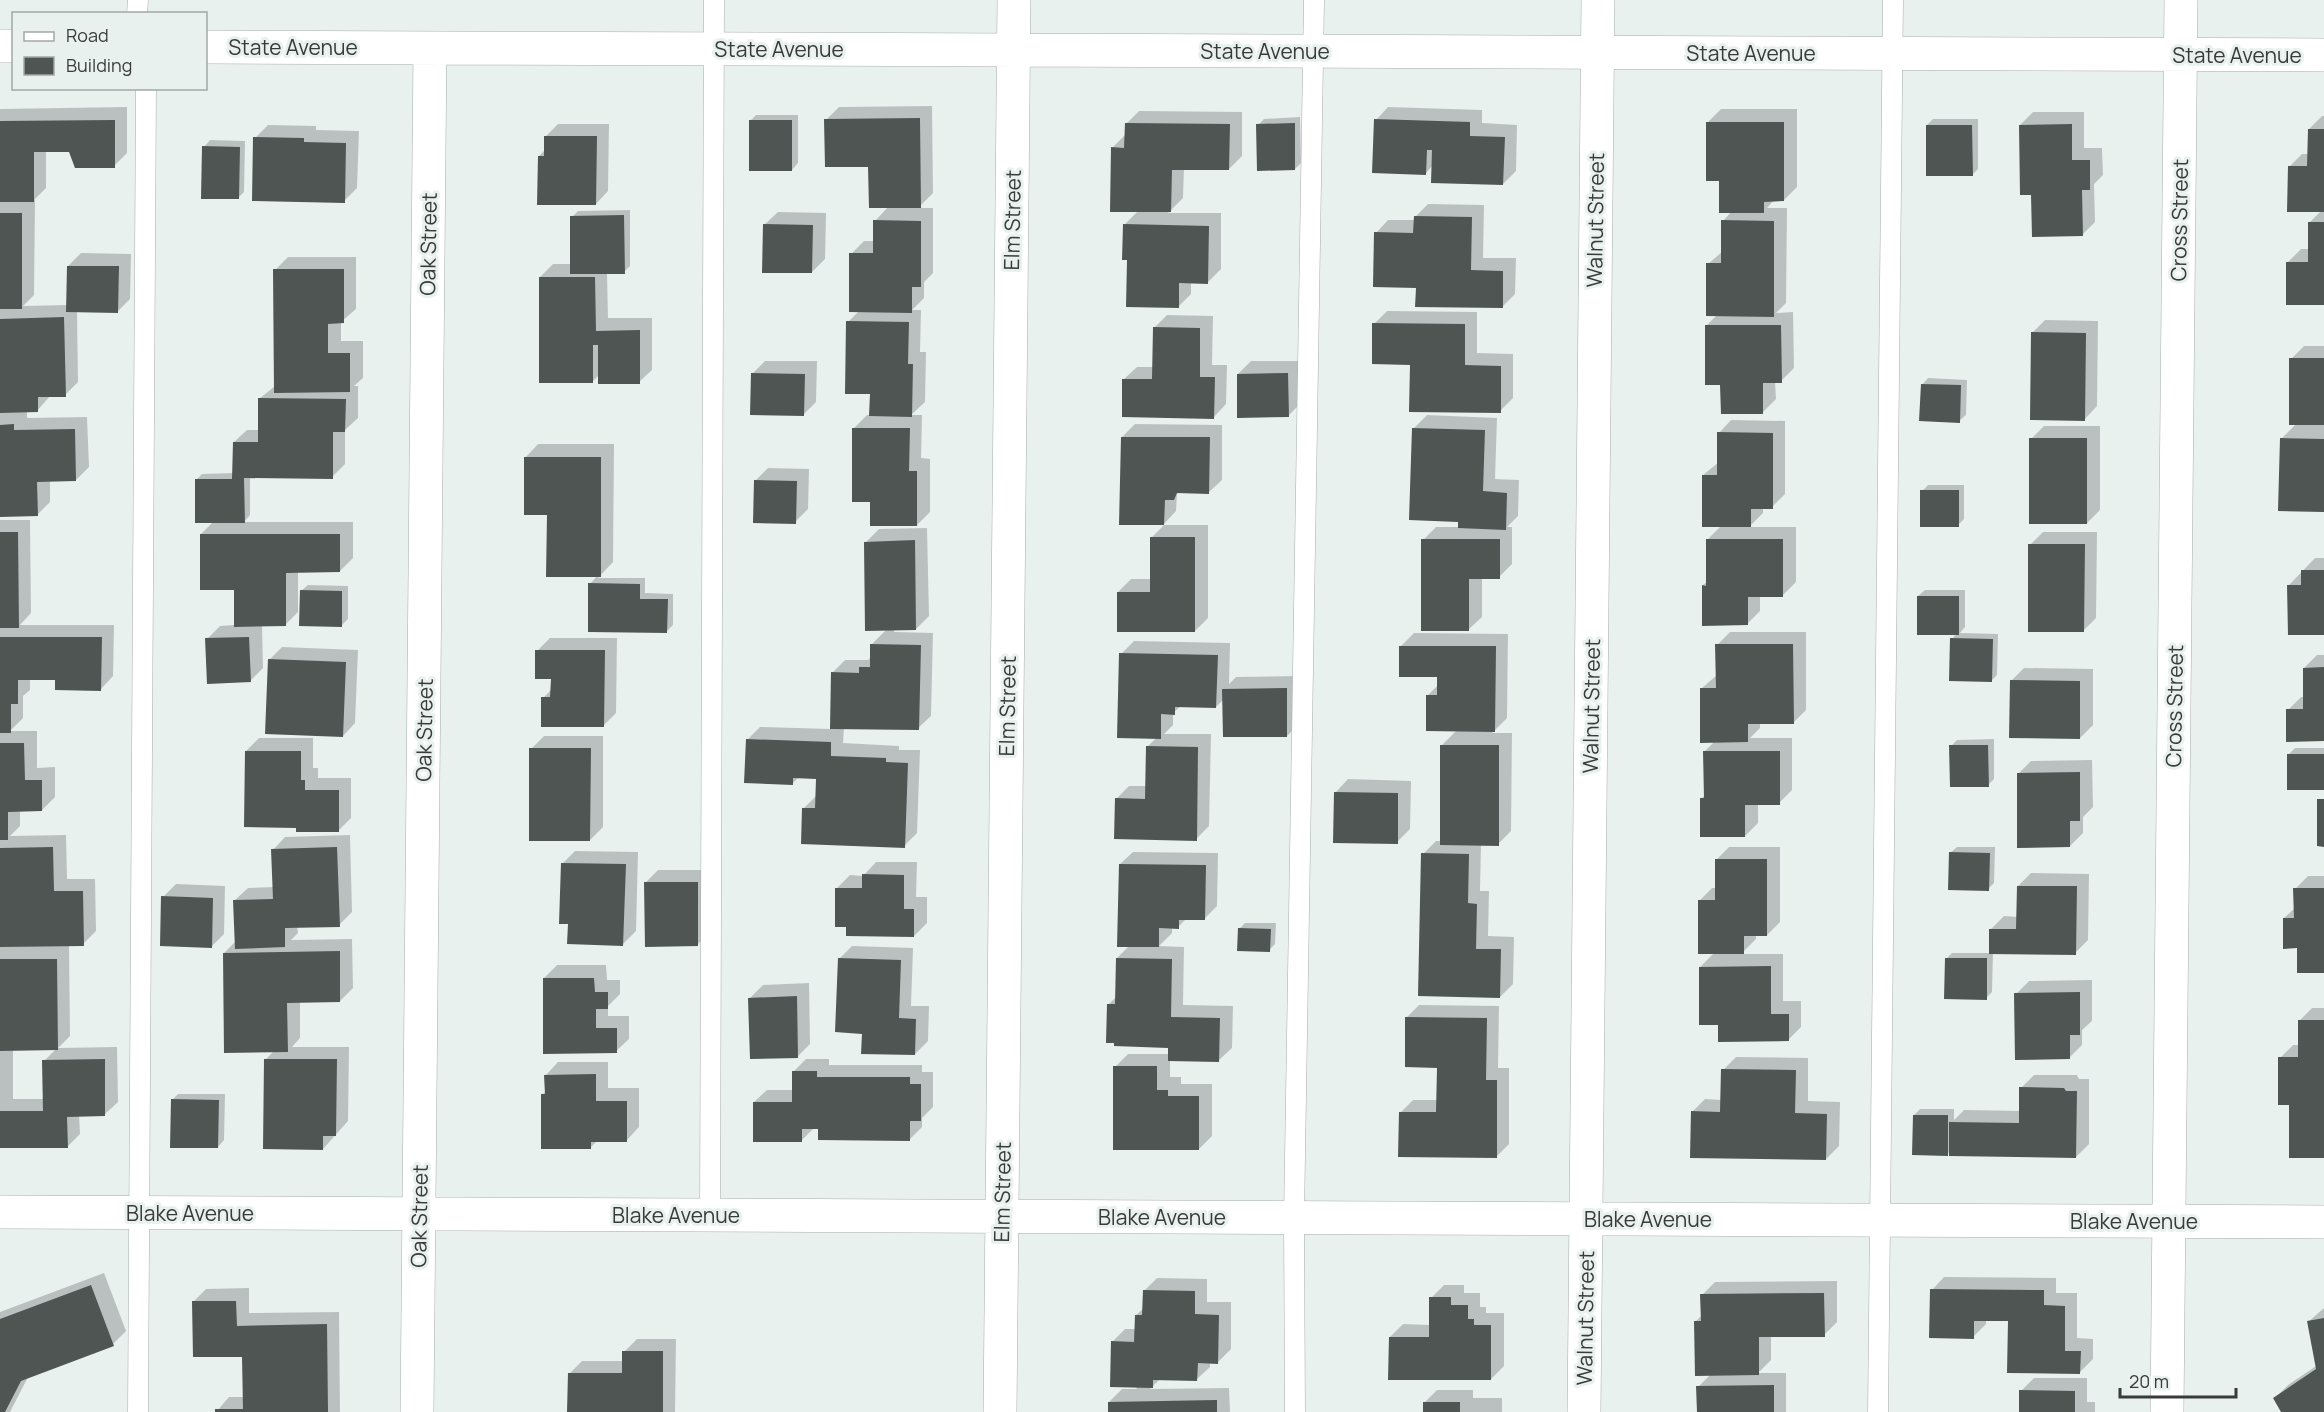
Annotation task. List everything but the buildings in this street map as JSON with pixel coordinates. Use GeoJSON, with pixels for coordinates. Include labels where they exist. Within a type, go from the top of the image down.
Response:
{"type":"FeatureCollection","features":[{"type":"Feature","properties":{"kind":"street","name":"Elm Street"},"geometry":{"type":"LineString","coordinates":[[1000,1412],[1014,0]]}},
{"type":"Feature","properties":{"kind":"street","name":"Walnut Street"},"geometry":{"type":"LineString","coordinates":[[1584,1412],[1598,0]]}},
{"type":"Feature","properties":{"kind":"street","name":"Cross Street"},"geometry":{"type":"LineString","coordinates":[[2167,1412],[2181,0]]}},
{"type":"Feature","properties":{"kind":"street","name":"State Avenue"},"geometry":{"type":"LineString","coordinates":[[207,46],[2324,56]]}},
{"type":"Feature","properties":{"kind":"street","name":"Oak Street"},"geometry":{"type":"LineString","coordinates":[[417,1412],[430,48]]}},
{"type":"Feature","properties":{"kind":"street","name":"Blake Avenue"},"geometry":{"type":"LineString","coordinates":[[0,1212],[2324,1222]]}},
{"type":"Feature","properties":{"kind":"lane"},"geometry":{"type":"LineString","coordinates":[[710,1215],[714,0]]}},
{"type":"Feature","properties":{"kind":"lane"},"geometry":{"type":"LineString","coordinates":[[1296,1412],[1294,1218],[1314,0]]}},
{"type":"Feature","properties":{"kind":"lane"},"geometry":{"type":"LineString","coordinates":[[1878,1412],[1893,0]]}},
{"type":"Feature","properties":{"kind":"lane"},"geometry":{"type":"LineString","coordinates":[[138,1412],[146,90]]}}]}
